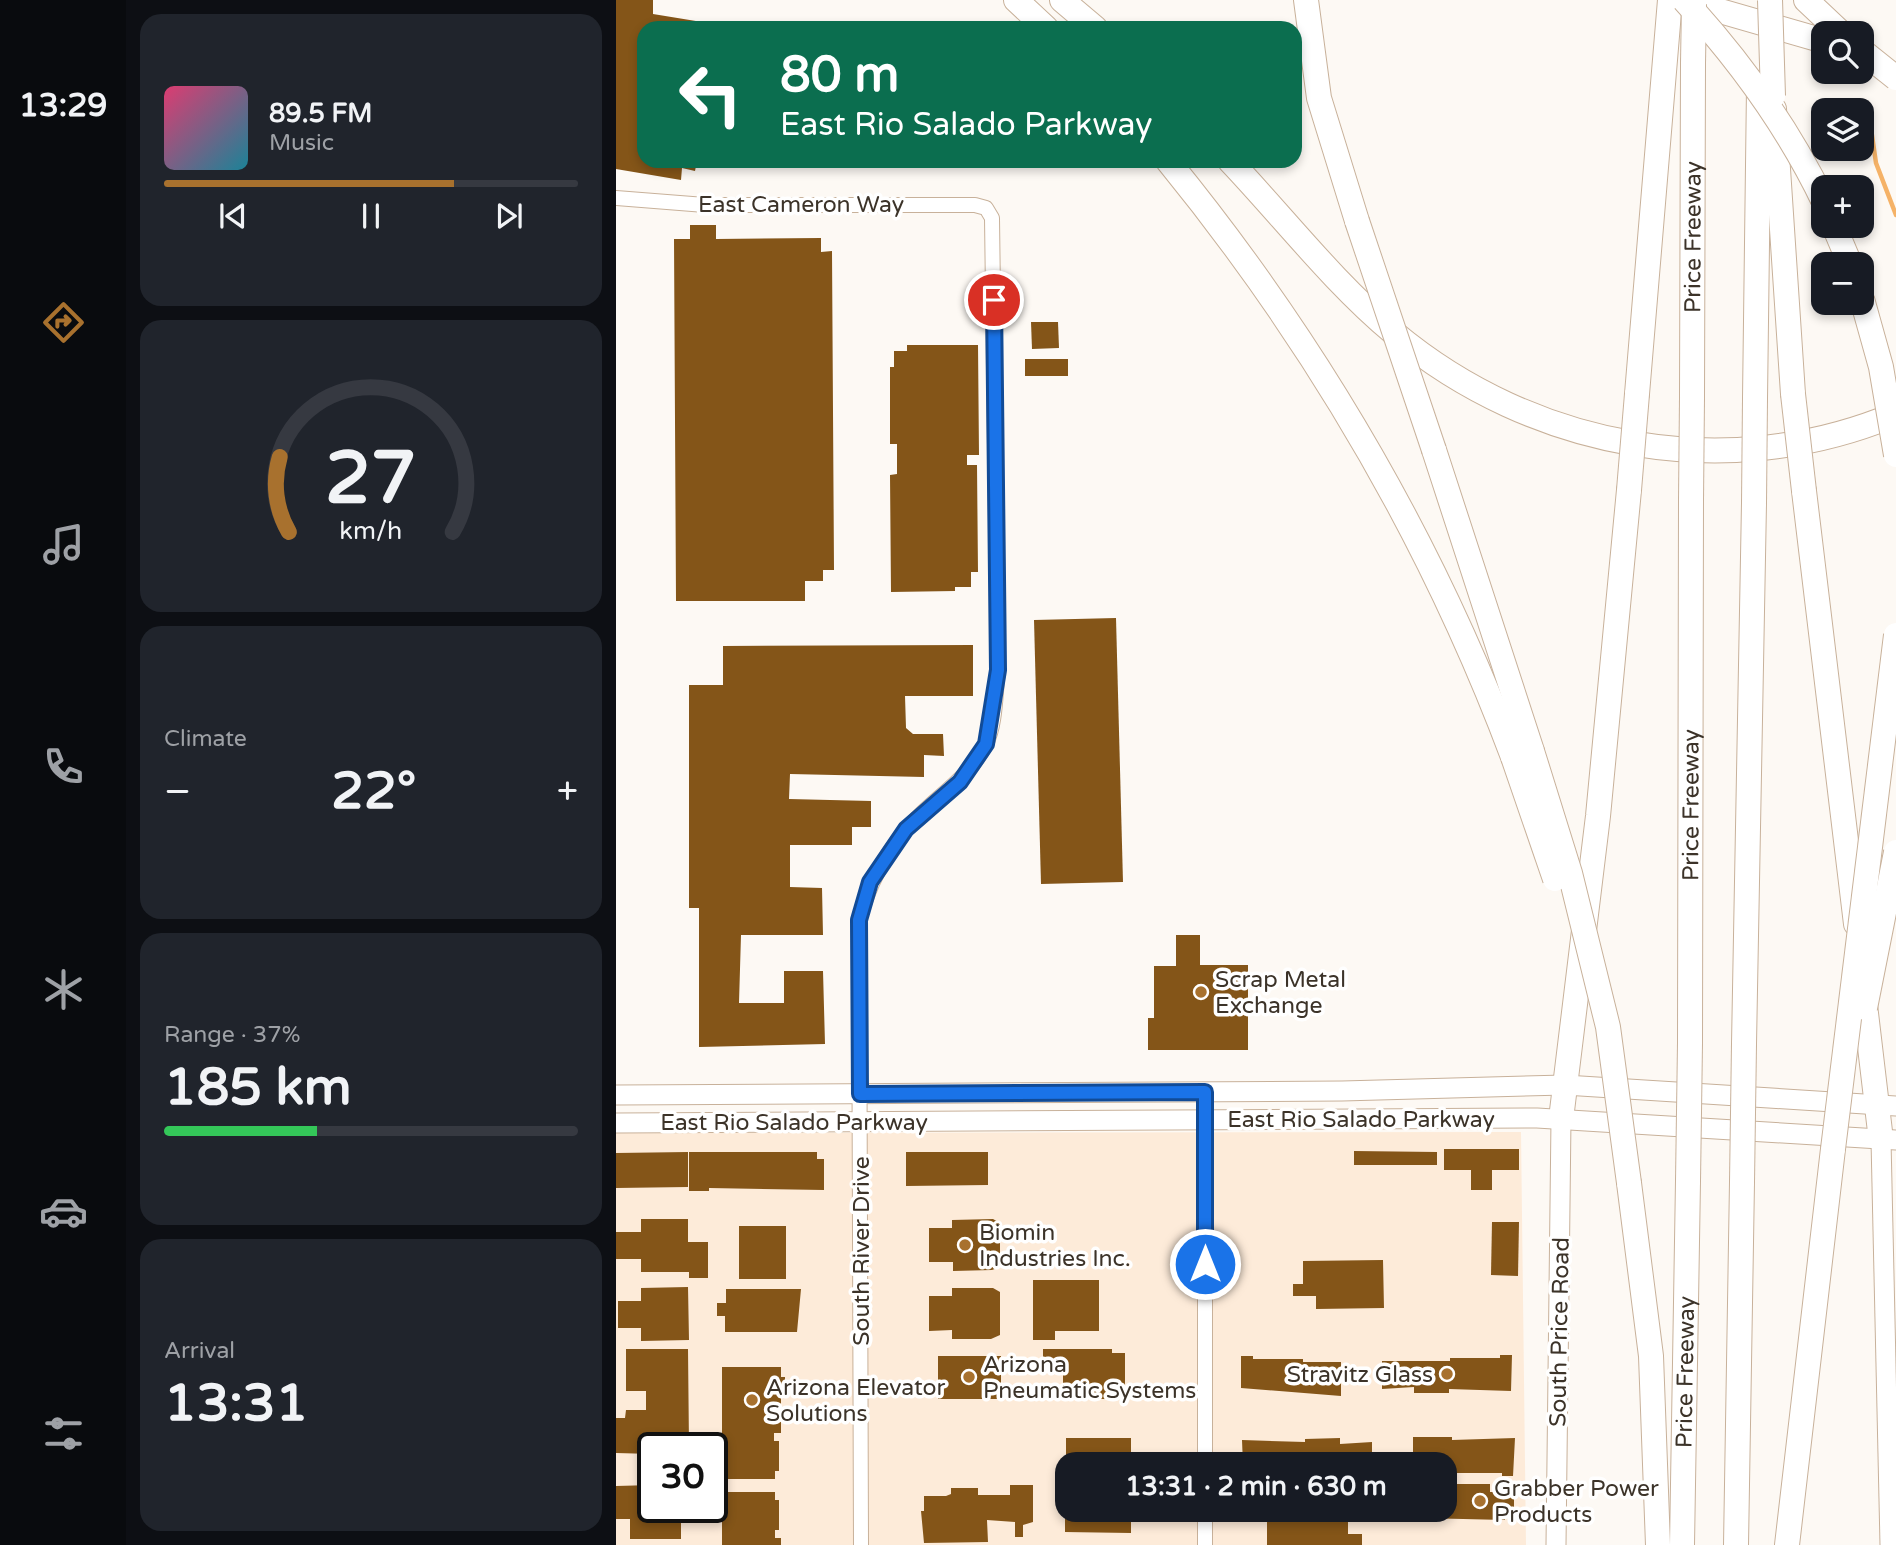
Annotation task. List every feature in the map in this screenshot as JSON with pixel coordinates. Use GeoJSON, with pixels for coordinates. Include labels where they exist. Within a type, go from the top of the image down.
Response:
{"type":"FeatureCollection","features":[{"type":"Feature","properties":{"kind":"highway"},"geometry":{"type":"LineString","coordinates":[[1016,0],[1038,21]]}},
{"type":"Feature","properties":{"kind":"highway"},"geometry":{"type":"LineString","coordinates":[[1062,0],[1087,21]]}},
{"type":"Feature","properties":{"kind":"highway"},"geometry":{"type":"LineString","coordinates":[[1306,0],[1319,98],[1434,450],[1522,754],[1570,928],[1632,1195],[1651,1356],[1658,1545]]}},
{"type":"Feature","properties":{"kind":"highway"},"geometry":{"type":"LineString","coordinates":[[1561,1119],[1598,810],[1629,490],[1670,0]]}},
{"type":"Feature","properties":{"kind":"highway"},"geometry":{"type":"LineString","coordinates":[[1683,0],[1811,37]]}},
{"type":"Feature","properties":{"kind":"highway"},"geometry":{"type":"LineString","coordinates":[[1683,0],[1736,60],[1767,103],[1811,179]]}},
{"type":"Feature","properties":{"kind":"highway","name":"Price Freeway"},"geometry":{"type":"LineString","coordinates":[[1682,1545],[1690,1043],[1694,0]]}},
{"type":"Feature","properties":{"kind":"highway"},"geometry":{"type":"LineString","coordinates":[[1762,0],[1766,92],[1793,394],[1886,1107],[1888,1140]]}},
{"type":"Feature","properties":{"kind":"highway"},"geometry":{"type":"LineString","coordinates":[[1736,1545],[1755,399],[1770,0]]}},
{"type":"Feature","properties":{"kind":"highway"},"geometry":{"type":"LineString","coordinates":[[1806,0],[1828,21]]}},
{"type":"Feature","properties":{"kind":"highway"},"geometry":{"type":"LineString","coordinates":[[1874,56],[1896,62]]}},
{"type":"Feature","properties":{"kind":"highway"},"geometry":{"type":"LineString","coordinates":[[1874,61],[1896,78]]}},
{"type":"Feature","properties":{"kind":"highway"},"geometry":{"type":"LineString","coordinates":[[1173,168],[1275,303],[1366,447],[1439,585],[1522,754]]}},
{"type":"Feature","properties":{"kind":"highway"},"geometry":{"type":"LineString","coordinates":[[1237,168],[1391,331],[1451,375],[1531,416],[1622,442],[1718,451],[1817,439],[1896,414]]}},
{"type":"Feature","properties":{"kind":"highway"},"geometry":{"type":"LineString","coordinates":[[1866,315],[1881,367],[1896,455]]}},
{"type":"Feature","properties":{"kind":"highway"},"geometry":{"type":"LineString","coordinates":[[1787,1545],[1896,635]]}},
{"type":"Feature","properties":{"kind":"highway"},"geometry":{"type":"LineString","coordinates":[[1833,1149],[1857,1051],[1896,852]]}},
{"type":"Feature","properties":{"kind":"main road","name":"East Rio Salado Parkway"},"geometry":{"type":"LineString","coordinates":[[616,1095],[1394,1091],[1565,1085],[1886,1107]]}},
{"type":"Feature","properties":{"kind":"main road","name":"East Rio Salado Parkway"},"geometry":{"type":"LineString","coordinates":[[616,1123],[1561,1119],[1888,1140]]}},
{"type":"Feature","properties":{"kind":"main road","name":"South Price Road"},"geometry":{"type":"LineString","coordinates":[[1556,1545],[1561,1119]]}},
{"type":"Feature","properties":{"kind":"main road"},"geometry":{"type":"LineString","coordinates":[[1888,1140],[1890,1545]]}},
{"type":"Feature","properties":{"kind":"street","name":"East Cameron Way"},"geometry":{"type":"LineString","coordinates":[[616,198],[705,205],[975,205],[986,208]]}},
{"type":"Feature","properties":{"kind":"street","name":"South River Drive"},"geometry":{"type":"LineString","coordinates":[[862,1545],[859,920],[870,882],[906,829],[960,782],[986,744],[991,727],[998,670],[998,601],[992,218],[986,208]]}},
{"type":"Feature","properties":{"kind":"street"},"geometry":{"type":"LineString","coordinates":[[1205,1092],[1205,1452]]}},
{"type":"Feature","properties":{"kind":"street"},"geometry":{"type":"LineString","coordinates":[[1205,1522],[1205,1545]]}},
{"type":"Feature","properties":{"kind":"shaded area"},"geometry":{"type":"Polygon","coordinates":[[[1521,1132],[1526,1545],[616,1545],[616,1133],[1521,1132]]]}},
{"type":"Feature","properties":{"kind":"building"},"geometry":{"type":"Polygon","coordinates":[[[616,0],[653,0],[653,14],[696,21],[637,21],[637,168],[682,168],[681,180],[616,169],[616,0]]]}},
{"type":"Feature","properties":{"kind":"building"},"geometry":{"type":"Polygon","coordinates":[[[690,225],[716,225],[716,239],[821,238],[821,252],[832,251],[834,570],[823,570],[823,581],[805,581],[805,601],[676,601],[674,239],[690,239],[690,225]]]}},
{"type":"Feature","properties":{"kind":"building"},"geometry":{"type":"Polygon","coordinates":[[[1031,322],[1058,322],[1059,348],[1032,349],[1031,322]]]}},
{"type":"Feature","properties":{"kind":"building"},"geometry":{"type":"Polygon","coordinates":[[[907,345],[978,345],[979,455],[967,455],[967,465],[977,465],[978,572],[971,572],[971,587],[955,587],[955,591],[891,592],[890,475],[897,474],[897,444],[890,444],[890,367],[894,367],[894,351],[907,351],[907,345]]]}},
{"type":"Feature","properties":{"kind":"building"},"geometry":{"type":"Polygon","coordinates":[[[1025,359],[1068,359],[1068,376],[1025,376],[1025,359]]]}},
{"type":"Feature","properties":{"kind":"building"},"geometry":{"type":"Polygon","coordinates":[[[1116,618],[1123,882],[1041,884],[1034,620],[1116,618]]]}},
{"type":"Feature","properties":{"kind":"building"},"geometry":{"type":"Polygon","coordinates":[[[973,645],[973,696],[905,696],[906,728],[913,734],[943,734],[944,756],[924,755],[924,777],[790,774],[789,799],[871,801],[871,827],[852,827],[852,845],[790,845],[790,887],[822,888],[823,935],[741,935],[739,1003],[784,1003],[784,971],[823,971],[825,1044],[699,1047],[699,908],[689,908],[689,685],[723,685],[723,646],[973,645]]]}},
{"type":"Feature","properties":{"kind":"building","name":"Scrap Metal Exchange"},"geometry":{"type":"Polygon","coordinates":[[[1176,935],[1200,935],[1200,965],[1248,965],[1248,1050],[1148,1050],[1148,1018],[1154,1018],[1154,966],[1176,966],[1176,935]]]}},
{"type":"Feature","properties":{"kind":"building"},"geometry":{"type":"Polygon","coordinates":[[[1444,1149],[1519,1149],[1519,1170],[1492,1170],[1492,1190],[1471,1190],[1471,1170],[1444,1170],[1444,1149]]]}},
{"type":"Feature","properties":{"kind":"building"},"geometry":{"type":"Polygon","coordinates":[[[1354,1151],[1437,1152],[1437,1165],[1354,1165],[1354,1151]]]}},
{"type":"Feature","properties":{"kind":"building"},"geometry":{"type":"Polygon","coordinates":[[[688,1152],[688,1187],[616,1188],[616,1153],[688,1152]]]}},
{"type":"Feature","properties":{"kind":"building"},"geometry":{"type":"Polygon","coordinates":[[[689,1152],[817,1152],[817,1159],[824,1159],[824,1190],[709,1188],[709,1191],[689,1191],[689,1152]]]}},
{"type":"Feature","properties":{"kind":"building"},"geometry":{"type":"Polygon","coordinates":[[[906,1152],[988,1152],[988,1185],[906,1186],[906,1152]]]}},
{"type":"Feature","properties":{"kind":"building"},"geometry":{"type":"Polygon","coordinates":[[[641,1219],[688,1219],[688,1242],[708,1242],[708,1278],[689,1278],[689,1272],[641,1272],[641,1259],[616,1259],[616,1232],[641,1232],[641,1219]]]}},
{"type":"Feature","properties":{"kind":"building","name":"Biomin Industries Inc."},"geometry":{"type":"Polygon","coordinates":[[[993,1219],[1000,1223],[1000,1267],[992,1270],[953,1271],[953,1262],[929,1262],[929,1228],[952,1228],[952,1220],[993,1219]]]}},
{"type":"Feature","properties":{"kind":"building"},"geometry":{"type":"Polygon","coordinates":[[[1492,1222],[1519,1222],[1518,1276],[1491,1275],[1492,1222]]]}},
{"type":"Feature","properties":{"kind":"building"},"geometry":{"type":"Polygon","coordinates":[[[739,1226],[786,1226],[786,1279],[739,1279],[739,1226]]]}},
{"type":"Feature","properties":{"kind":"building"},"geometry":{"type":"Polygon","coordinates":[[[1383,1260],[1384,1308],[1316,1309],[1316,1296],[1293,1296],[1293,1284],[1303,1284],[1303,1261],[1383,1260]]]}},
{"type":"Feature","properties":{"kind":"building"},"geometry":{"type":"Polygon","coordinates":[[[1033,1280],[1099,1280],[1099,1331],[1055,1331],[1055,1340],[1033,1340],[1033,1280]]]}},
{"type":"Feature","properties":{"kind":"building"},"geometry":{"type":"Polygon","coordinates":[[[688,1287],[689,1340],[641,1341],[641,1328],[618,1328],[618,1301],[641,1301],[641,1288],[688,1287]]]}},
{"type":"Feature","properties":{"kind":"building"},"geometry":{"type":"Polygon","coordinates":[[[952,1288],[993,1288],[1000,1292],[1000,1335],[991,1339],[952,1339],[952,1330],[929,1331],[929,1296],[952,1296],[952,1288]]]}},
{"type":"Feature","properties":{"kind":"building"},"geometry":{"type":"Polygon","coordinates":[[[726,1289],[801,1289],[797,1332],[725,1332],[725,1316],[717,1316],[717,1303],[726,1303],[726,1289]]]}},
{"type":"Feature","properties":{"kind":"building"},"geometry":{"type":"Polygon","coordinates":[[[626,1349],[688,1349],[689,1432],[637,1432],[637,1454],[616,1453],[616,1418],[625,1418],[626,1410],[646,1410],[646,1391],[626,1391],[626,1349]]]}},
{"type":"Feature","properties":{"kind":"building"},"geometry":{"type":"Polygon","coordinates":[[[1043,1349],[1112,1349],[1112,1353],[1125,1353],[1125,1394],[1113,1394],[1113,1399],[1063,1399],[1063,1362],[1043,1362],[1043,1349]]]}},
{"type":"Feature","properties":{"kind":"building","name":"Stravitz Glass"},"geometry":{"type":"Polygon","coordinates":[[[1500,1355],[1512,1355],[1511,1391],[1449,1389],[1449,1393],[1414,1393],[1414,1387],[1382,1389],[1382,1361],[1450,1361],[1450,1358],[1500,1358],[1500,1355]]]}},
{"type":"Feature","properties":{"kind":"building","name":"Arizona Pneumatic Systems"},"geometry":{"type":"Polygon","coordinates":[[[938,1356],[1001,1356],[1001,1399],[938,1399],[938,1356]]]}},
{"type":"Feature","properties":{"kind":"building"},"geometry":{"type":"Polygon","coordinates":[[[1241,1356],[1253,1356],[1253,1359],[1303,1359],[1303,1362],[1341,1362],[1341,1396],[1241,1388],[1241,1356]]]}},
{"type":"Feature","properties":{"kind":"building","name":"Arizona Elevator Solutions"},"geometry":{"type":"Polygon","coordinates":[[[722,1367],[781,1367],[781,1377],[785,1377],[785,1390],[781,1390],[781,1409],[786,1409],[786,1422],[781,1422],[781,1433],[774,1433],[774,1441],[779,1441],[779,1471],[775,1471],[775,1479],[728,1479],[728,1432],[722,1432],[722,1367]]]}},
{"type":"Feature","properties":{"kind":"building"},"geometry":{"type":"Polygon","coordinates":[[[1413,1437],[1452,1437],[1452,1440],[1515,1438],[1513,1476],[1502,1476],[1502,1473],[1457,1473],[1457,1452],[1413,1452],[1413,1437]]]}},
{"type":"Feature","properties":{"kind":"building"},"geometry":{"type":"Polygon","coordinates":[[[1066,1438],[1131,1438],[1131,1452],[1066,1452],[1066,1438]]]}},
{"type":"Feature","properties":{"kind":"building"},"geometry":{"type":"Polygon","coordinates":[[[1340,1438],[1340,1444],[1372,1442],[1372,1452],[1242,1452],[1242,1440],[1305,1442],[1305,1439],[1340,1438]]]}},
{"type":"Feature","properties":{"kind":"building","name":"Grabber Power Products"},"geometry":{"type":"Polygon","coordinates":[[[1457,1484],[1490,1484],[1490,1492],[1514,1492],[1514,1512],[1505,1512],[1505,1520],[1457,1519],[1457,1484]]]}},
{"type":"Feature","properties":{"kind":"building"},"geometry":{"type":"Polygon","coordinates":[[[637,1485],[637,1523],[681,1523],[681,1539],[630,1539],[630,1519],[616,1519],[616,1486],[637,1485]]]}},
{"type":"Feature","properties":{"kind":"building"},"geometry":{"type":"Polygon","coordinates":[[[1010,1485],[1033,1485],[1033,1522],[1023,1525],[1023,1537],[1015,1537],[1015,1522],[987,1520],[988,1542],[924,1543],[921,1511],[924,1511],[924,1496],[946,1496],[951,1494],[951,1488],[978,1488],[978,1495],[1010,1495],[1010,1485]]]}},
{"type":"Feature","properties":{"kind":"building"},"geometry":{"type":"Polygon","coordinates":[[[728,1492],[775,1492],[775,1500],[779,1500],[779,1530],[775,1530],[775,1538],[781,1538],[781,1545],[722,1545],[722,1523],[728,1523],[728,1492]]]}},
{"type":"Feature","properties":{"kind":"building"},"geometry":{"type":"Polygon","coordinates":[[[1065,1522],[1131,1522],[1131,1533],[1065,1532],[1065,1522]]]}},
{"type":"Feature","properties":{"kind":"building"},"geometry":{"type":"Polygon","coordinates":[[[1267,1522],[1348,1522],[1348,1534],[1362,1534],[1362,1545],[1267,1545],[1267,1522]]]}},
{"type":"Feature","properties":{"kind":"waterway"},"geometry":{"type":"LineString","coordinates":[[1874,149],[1876,163],[1896,215]]}},
{"type":"Feature","properties":{"kind":"place","name":"Scrap Metal Exchange"},"geometry":{"type":"Point","coordinates":[1201,992]}},
{"type":"Feature","properties":{"kind":"place","name":"Biomin Industries Inc."},"geometry":{"type":"Point","coordinates":[965,1245]}},
{"type":"Feature","properties":{"kind":"place","name":"Stravitz Glass"},"geometry":{"type":"Point","coordinates":[1447,1374]}},
{"type":"Feature","properties":{"kind":"place","name":"Arizona Pneumatic Systems"},"geometry":{"type":"Point","coordinates":[969,1377]}},
{"type":"Feature","properties":{"kind":"place","name":"Arizona Elevator Solutions"},"geometry":{"type":"Point","coordinates":[752,1400]}},
{"type":"Feature","properties":{"kind":"place","name":"Grabber Power Products"},"geometry":{"type":"Point","coordinates":[1480,1501]}},
{"type":"Feature","properties":{"kind":"route"},"geometry":{"type":"LineString","coordinates":[[994,300],[998,670],[991,727],[986,744],[960,782],[906,829],[870,882],[859,920],[860,1094],[1205,1092],[1205,1264]]}}]}
